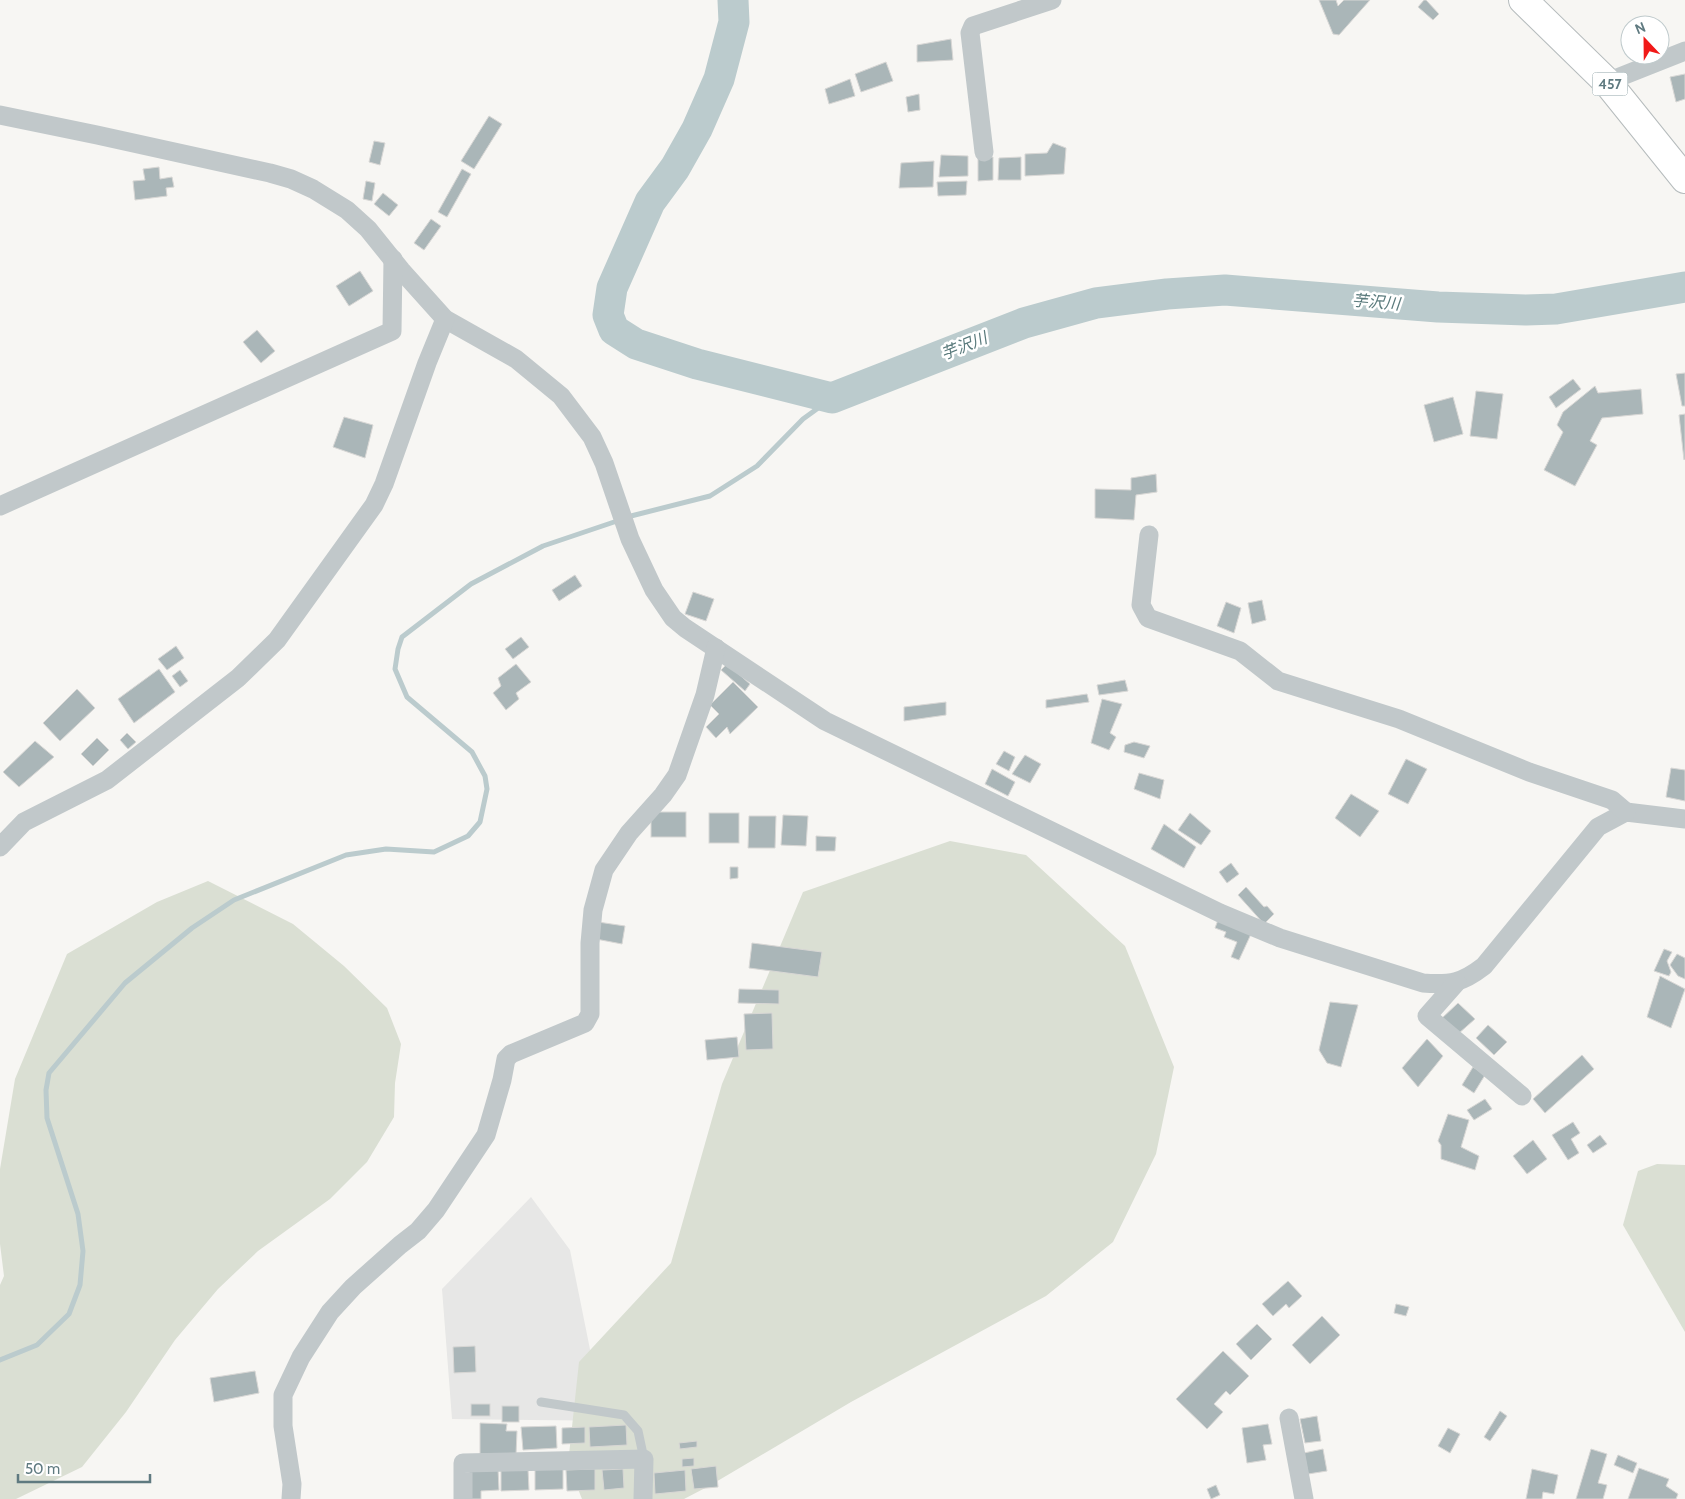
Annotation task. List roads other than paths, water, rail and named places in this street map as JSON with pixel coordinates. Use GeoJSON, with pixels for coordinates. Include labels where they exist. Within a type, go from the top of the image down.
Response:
{"type":"FeatureCollection","features":[{"type":"Feature","properties":{"kind":"highway","name":"457"},"geometry":{"type":"LineString","coordinates":[[1523,0],[1608,82],[1685,179]]}},
{"type":"Feature","properties":{"kind":"street"},"geometry":{"type":"LineString","coordinates":[[984,152],[970,33],[973,26],[1052,0]]}},
{"type":"Feature","properties":{"kind":"street"},"geometry":{"type":"LineString","coordinates":[[1608,82],[1685,51]]}},
{"type":"Feature","properties":{"kind":"street"},"geometry":{"type":"LineString","coordinates":[[0,115],[291,179],[332,199],[368,229],[445,318],[516,359],[561,396],[592,437],[604,463],[630,539],[654,590],[673,618],[684,628],[825,721],[1220,913],[1280,938],[1423,983],[1445,984],[1457,982],[1470,977],[1484,966],[1598,827],[1626,812]]}},
{"type":"Feature","properties":{"kind":"street"},"geometry":{"type":"LineString","coordinates":[[0,506],[392,330],[392,259]]}},
{"type":"Feature","properties":{"kind":"street"},"geometry":{"type":"LineString","coordinates":[[0,847],[24,822],[107,780],[238,678],[277,640],[374,505],[384,484],[445,318]]}},
{"type":"Feature","properties":{"kind":"street"},"geometry":{"type":"LineString","coordinates":[[1149,535],[1141,605],[1148,618],[1240,651],[1278,681],[1399,719],[1529,772],[1612,800],[1626,812],[1685,820]]}},
{"type":"Feature","properties":{"kind":"street"},"geometry":{"type":"LineString","coordinates":[[291,1499],[292,1484],[283,1426],[283,1395],[301,1357],[330,1312],[353,1287],[400,1244],[418,1231],[436,1210],[486,1135],[506,1059],[511,1054],[585,1023],[590,1014],[590,943],[593,910],[604,870],[629,833],[663,795],[677,775],[705,696],[716,648]]}},
{"type":"Feature","properties":{"kind":"street"},"geometry":{"type":"LineString","coordinates":[[1457,982],[1427,1016],[1522,1096]]}},
{"type":"Feature","properties":{"kind":"street"},"geometry":{"type":"LineString","coordinates":[[1289,1418],[1304,1499]]}},
{"type":"Feature","properties":{"kind":"street"},"geometry":{"type":"LineString","coordinates":[[463,1499],[463,1463],[644,1459],[643,1499]]}},
{"type":"Feature","properties":{"kind":"lane"},"geometry":{"type":"LineString","coordinates":[[541,1402],[624,1415],[638,1431],[644,1459]]}},
{"type":"Feature","properties":{"kind":"waterway","name":"芋沢川"},"geometry":{"type":"LineString","coordinates":[[733,0],[734,22],[719,79],[697,129],[675,168],[650,202],[612,288],[608,315],[614,330],[636,344],[697,364],[832,398],[1024,323],[1096,303],[1167,294],[1225,290],[1438,307],[1526,310],[1556,309],[1685,287]]}},
{"type":"Feature","properties":{"kind":"waterway"},"geometry":{"type":"LineString","coordinates":[[627,517],[710,496],[757,466],[803,419],[832,398]]}},
{"type":"Feature","properties":{"kind":"waterway"},"geometry":{"type":"LineString","coordinates":[[0,1360],[37,1345],[69,1314],[80,1285],[83,1251],[78,1214],[47,1118],[46,1090],[49,1073],[125,983],[192,928],[234,900],[346,855],[386,849],[434,852],[468,836],[480,822],[487,789],[485,776],[472,752],[407,697],[395,669],[402,637],[471,584],[543,546],[620,520]]}}]}
